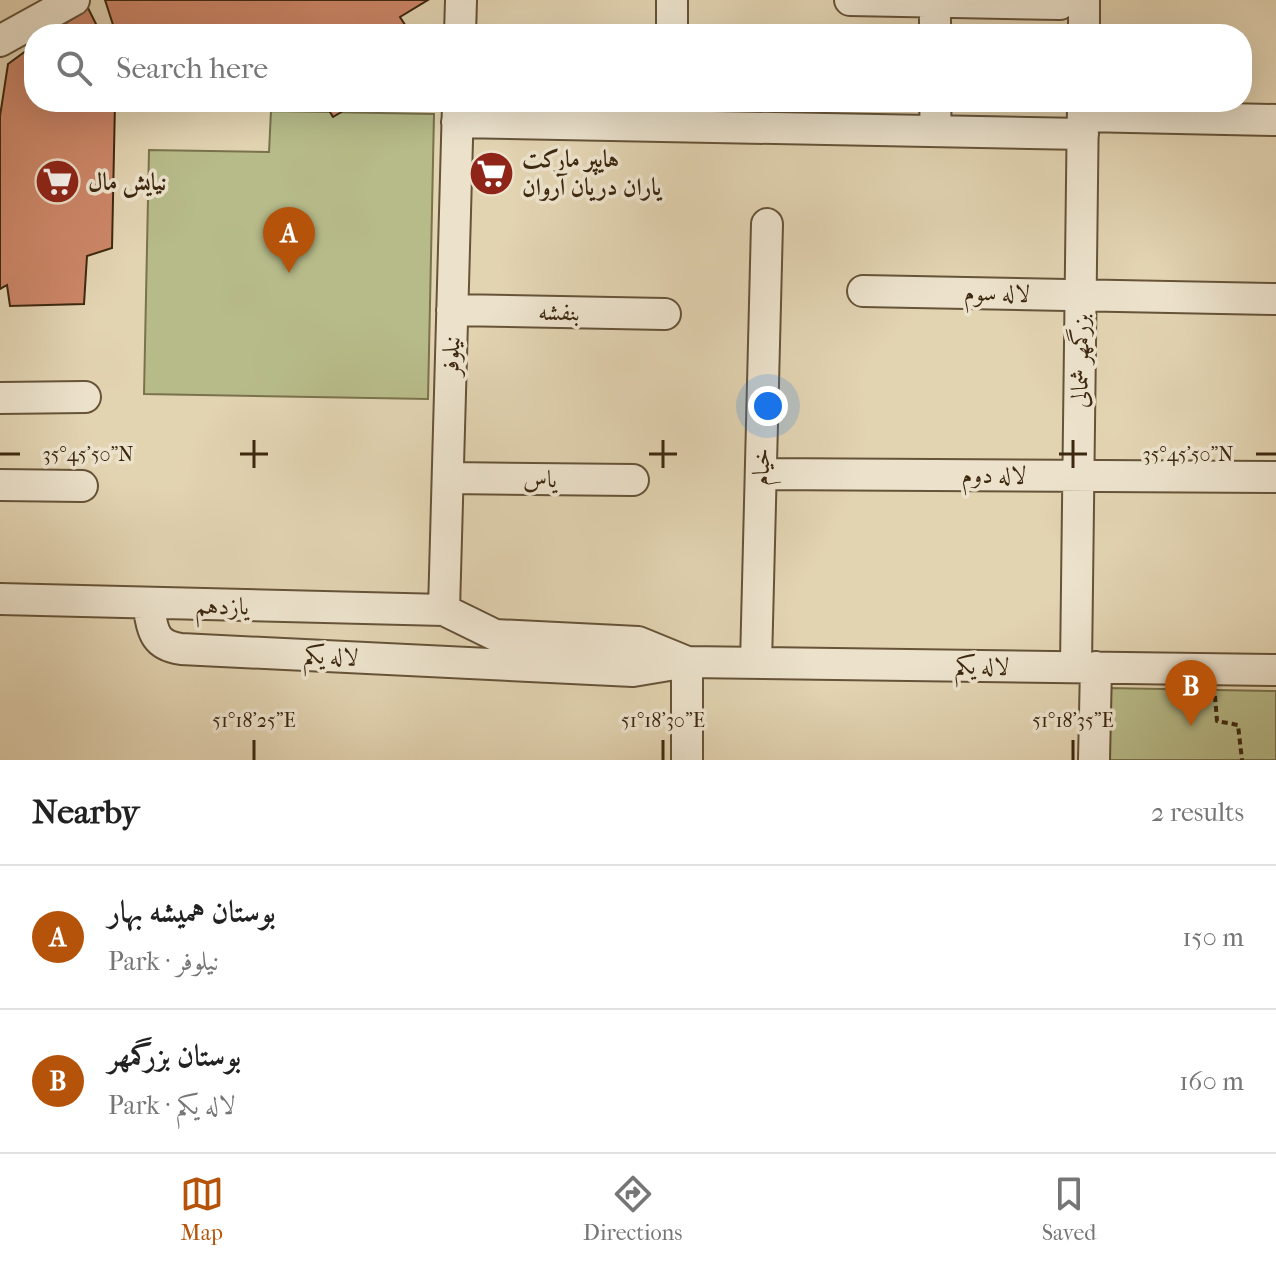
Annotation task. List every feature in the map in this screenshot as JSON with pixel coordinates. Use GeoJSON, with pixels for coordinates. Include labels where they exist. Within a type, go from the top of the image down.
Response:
{"type":"FeatureCollection","features":[{"type":"Feature","properties":{"kind":"street"},"geometry":{"type":"LineString","coordinates":[[0,19],[35,0]]}},
{"type":"Feature","properties":{"kind":"street"},"geometry":{"type":"LineString","coordinates":[[31,24],[74,0]]}},
{"type":"Feature","properties":{"kind":"street"},"geometry":{"type":"LineString","coordinates":[[460,24],[461,0]]}},
{"type":"Feature","properties":{"kind":"street"},"geometry":{"type":"LineString","coordinates":[[672,0],[672,24]]}},
{"type":"Feature","properties":{"kind":"street"},"geometry":{"type":"LineString","coordinates":[[850,0],[1072,2],[1080,24]]}},
{"type":"Feature","properties":{"kind":"street"},"geometry":{"type":"LineString","coordinates":[[935,1],[935,24]]}},
{"type":"Feature","properties":{"kind":"street"},"geometry":{"type":"LineString","coordinates":[[0,41],[24,28]]}},
{"type":"Feature","properties":{"kind":"street"},"geometry":{"type":"LineString","coordinates":[[458,112],[1276,120]]}},
{"type":"Feature","properties":{"kind":"street","name":"نیلوفر"},"geometry":{"type":"LineString","coordinates":[[444,610],[458,112]]}},
{"type":"Feature","properties":{"kind":"street","name":"بزرگمهر شمالی"},"geometry":{"type":"LineString","coordinates":[[1083,117],[1078,476],[1086,667],[1094,760]]}},
{"type":"Feature","properties":{"kind":"street","name":"خیام"},"geometry":{"type":"LineString","coordinates":[[756,663],[767,224]]}},
{"type":"Feature","properties":{"kind":"street","name":"لاله سوم"},"geometry":{"type":"LineString","coordinates":[[863,291],[1276,299]]}},
{"type":"Feature","properties":{"kind":"street","name":"بنفشه"},"geometry":{"type":"LineString","coordinates":[[452,310],[665,314]]}},
{"type":"Feature","properties":{"kind":"street"},"geometry":{"type":"LineString","coordinates":[[0,398],[85,397]]}},
{"type":"Feature","properties":{"kind":"street","name":"لاله دوم"},"geometry":{"type":"LineString","coordinates":[[761,474],[1276,477]]}},
{"type":"Feature","properties":{"kind":"street","name":"یاس"},"geometry":{"type":"LineString","coordinates":[[448,478],[633,480]]}},
{"type":"Feature","properties":{"kind":"street"},"geometry":{"type":"LineString","coordinates":[[0,485],[82,486]]}},
{"type":"Feature","properties":{"kind":"street","name":"یازدهم"},"geometry":{"type":"LineString","coordinates":[[0,599],[444,610]]}},
{"type":"Feature","properties":{"kind":"street","name":"لاله یکم"},"geometry":{"type":"LineString","coordinates":[[148,605],[154,636],[164,646],[181,649],[633,671],[687,662],[1276,670]]}},
{"type":"Feature","properties":{"kind":"street","name":"لاله یکم"},"geometry":{"type":"LineString","coordinates":[[444,610],[495,635],[638,642],[687,662]]}},
{"type":"Feature","properties":{"kind":"street"},"geometry":{"type":"LineString","coordinates":[[687,662],[687,760]]}},
{"type":"Feature","properties":{"kind":"path"},"geometry":{"type":"LineString","coordinates":[[1213,669],[1217,721],[1238,725],[1242,760]]}},
{"type":"Feature","properties":{"kind":"green space"},"geometry":{"type":"Polygon","coordinates":[[[271,112],[434,114],[428,399],[144,394],[149,150],[269,152],[271,112]]]}},
{"type":"Feature","properties":{"kind":"green space"},"geometry":{"type":"Polygon","coordinates":[[[1107,688],[1276,691],[1276,760],[1105,760],[1107,688]]]}},
{"type":"Feature","properties":{"kind":"building"},"geometry":{"type":"Polygon","coordinates":[[[105,0],[428,0],[400,17],[405,24],[113,24],[105,0]]]}},
{"type":"Feature","properties":{"kind":"building"},"geometry":{"type":"Polygon","coordinates":[[[88,8],[96,24],[65,24],[88,8]]]}},
{"type":"Feature","properties":{"kind":"building","name":"نیایش مال"},"geometry":{"type":"Polygon","coordinates":[[[24,52],[24,112],[115,112],[112,248],[87,256],[84,304],[10,306],[7,285],[0,289],[0,116],[8,64],[24,52]]]}},
{"type":"Feature","properties":{"kind":"place","name":"هایپر مارکت یاران دریان آروان"},"geometry":{"type":"Point","coordinates":[491,173]}},
{"type":"Feature","properties":{"kind":"place","name":"نیایش مال"},"geometry":{"type":"Point","coordinates":[57,182]}},
{"type":"Feature","properties":{"kind":"place","name":"بوستان همیشه بهار"},"geometry":{"type":"Point","coordinates":[289,273]}},
{"type":"Feature","properties":{"kind":"place","name":"بوستان بزرگمهر"},"geometry":{"type":"Point","coordinates":[1191,726]}}]}
